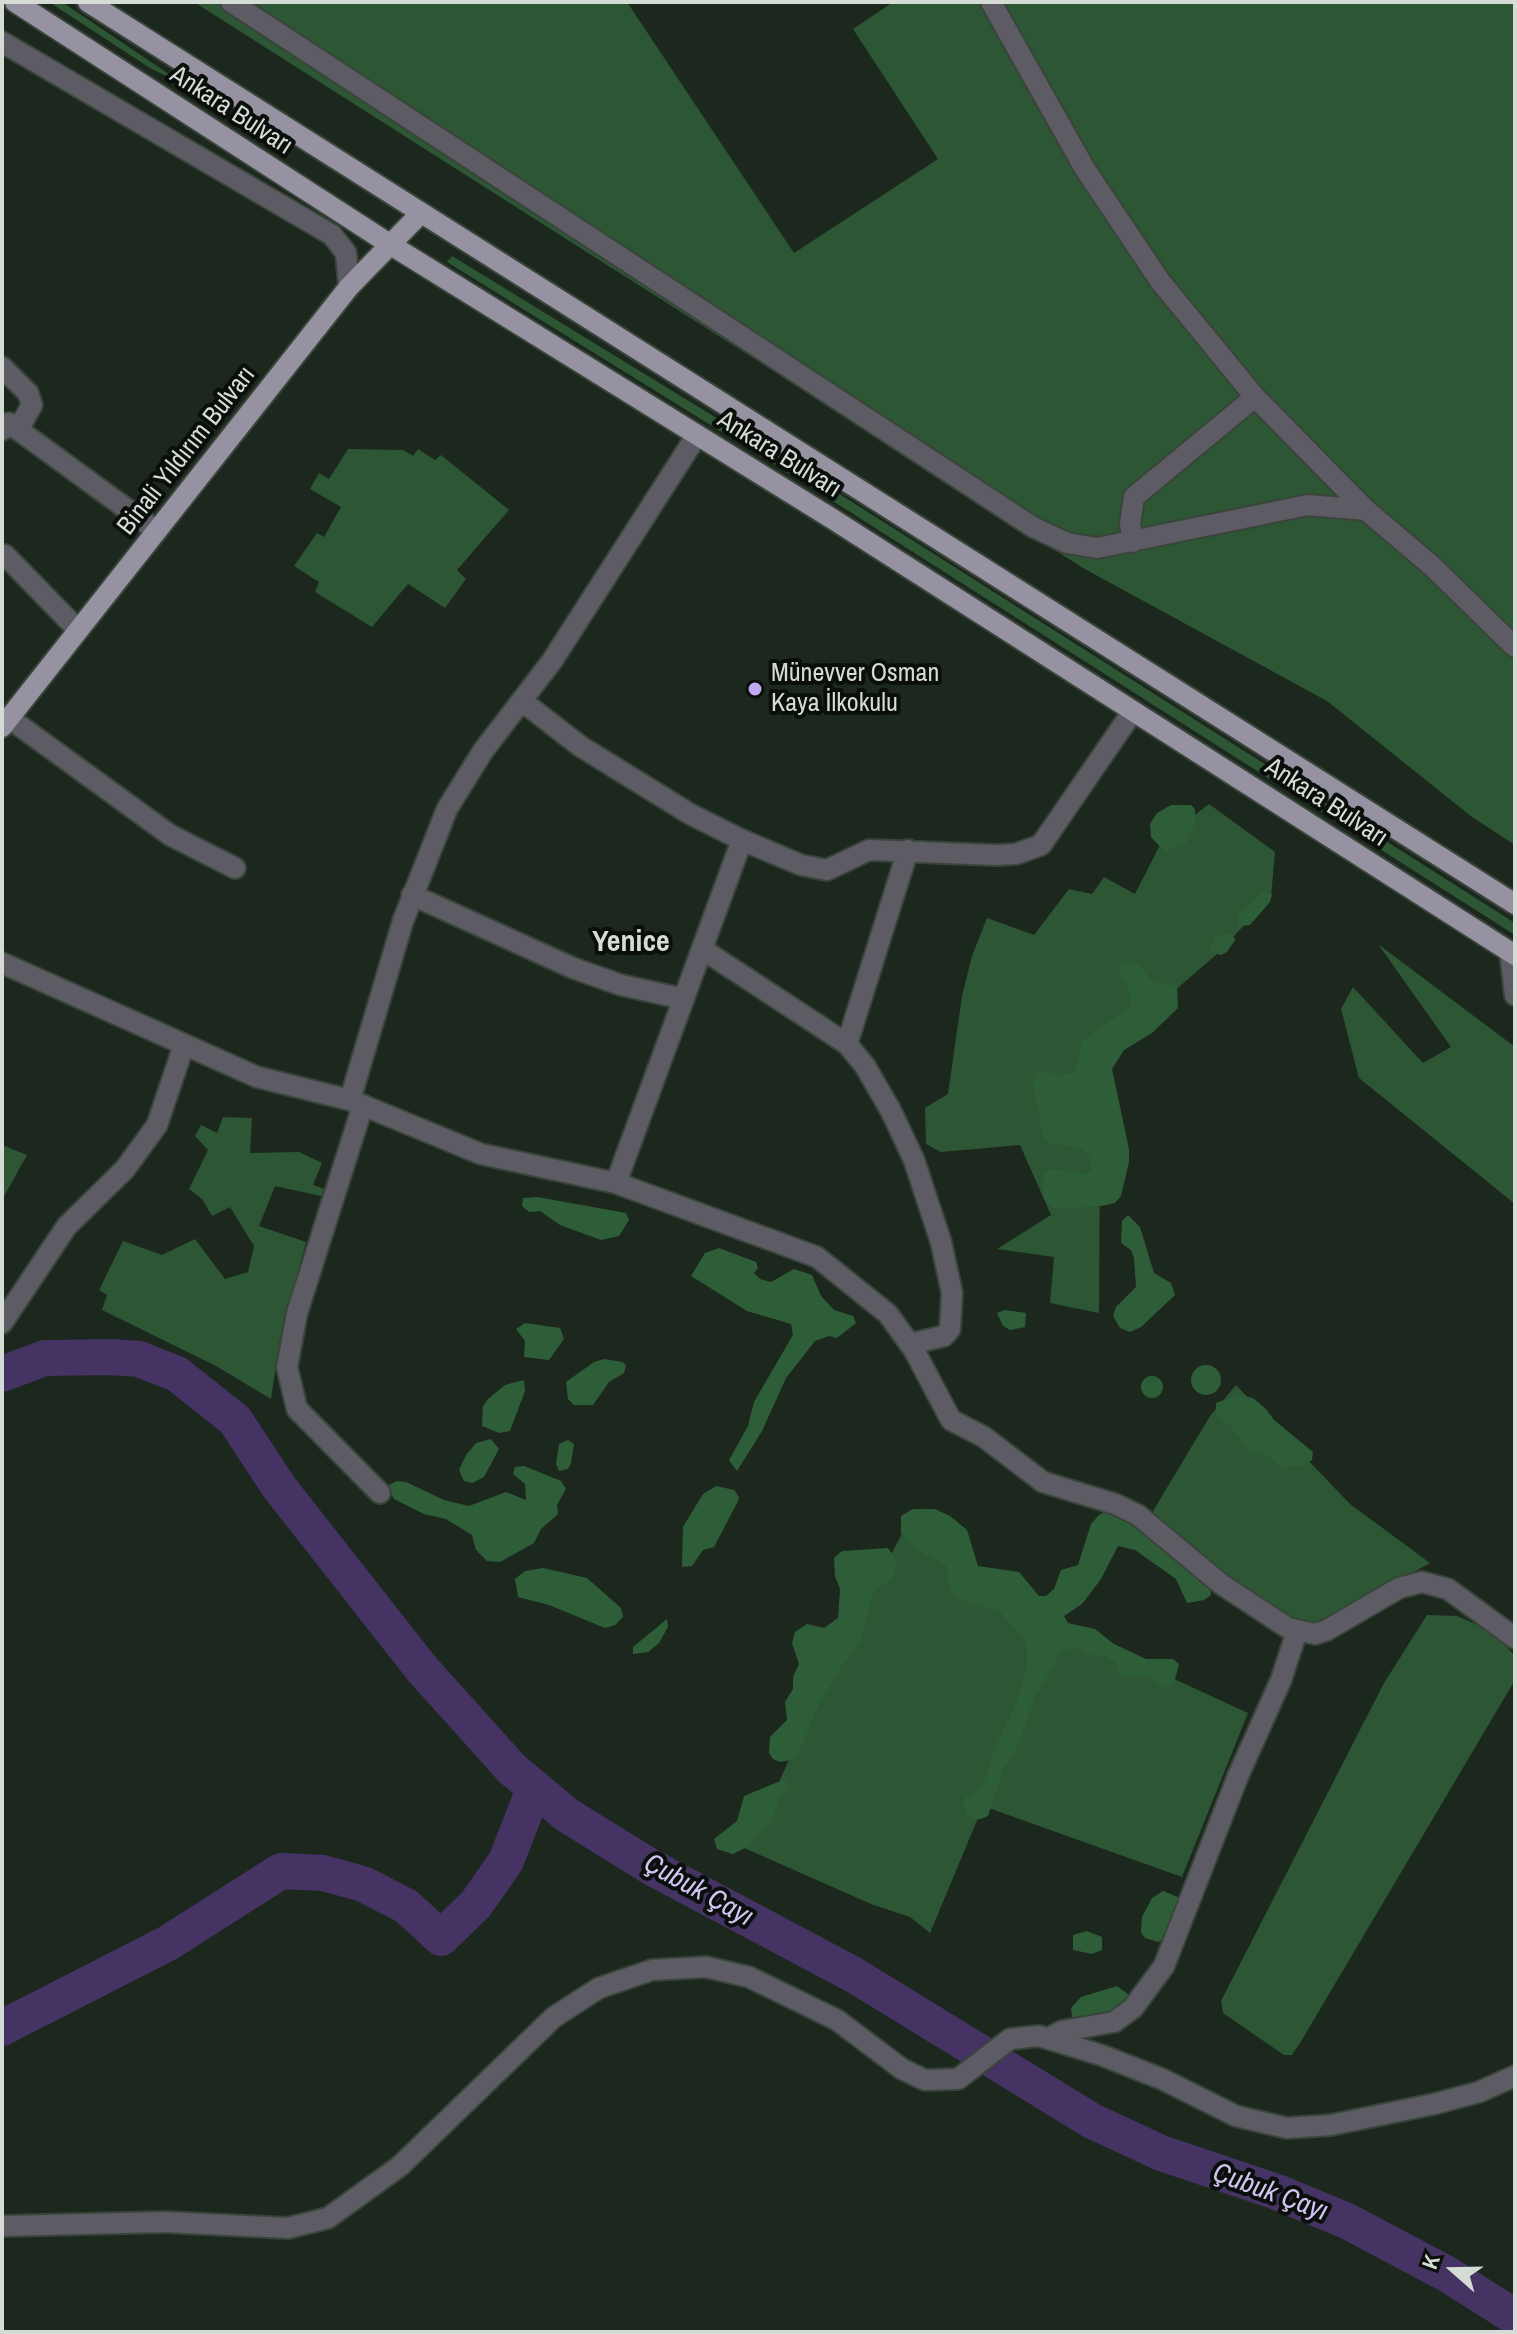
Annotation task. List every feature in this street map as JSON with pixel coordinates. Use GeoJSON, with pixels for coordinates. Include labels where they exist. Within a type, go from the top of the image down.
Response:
{"type":"FeatureCollection","features":[{"type":"Feature","properties":{"kind":"main road","name":"Ankara Bulvarı"},"geometry":{"type":"LineString","coordinates":[[15,2],[391,245],[697,435],[1513,953]]}},
{"type":"Feature","properties":{"kind":"main road","name":"Ankara Bulvarı"},"geometry":{"type":"LineString","coordinates":[[88,2],[1515,904]]}},
{"type":"Feature","properties":{"kind":"main road","name":"Binali Yıldırım Bulvarı"},"geometry":{"type":"LineString","coordinates":[[6,722],[349,287],[420,214]]}},
{"type":"Feature","properties":{"kind":"street"},"geometry":{"type":"LineString","coordinates":[[231,2],[1033,527],[1067,543],[1097,548],[1308,505],[1366,510]]}},
{"type":"Feature","properties":{"kind":"street"},"geometry":{"type":"LineString","coordinates":[[991,2],[1085,169],[1160,281],[1255,397],[1366,510],[1432,566],[1515,647]]}},
{"type":"Feature","properties":{"kind":"street"},"geometry":{"type":"LineString","coordinates":[[2,42],[332,235],[346,253],[349,287]]}},
{"type":"Feature","properties":{"kind":"street"},"geometry":{"type":"LineString","coordinates":[[2,367],[28,393],[32,405],[10,430],[157,531]]}},
{"type":"Feature","properties":{"kind":"street"},"geometry":{"type":"LineString","coordinates":[[1133,542],[1130,524],[1134,497],[1255,397]]}},
{"type":"Feature","properties":{"kind":"street"},"geometry":{"type":"LineString","coordinates":[[380,1493],[297,1409],[287,1367],[297,1313],[412,895],[447,809],[483,751],[552,661],[697,435]]}},
{"type":"Feature","properties":{"kind":"street"},"geometry":{"type":"LineString","coordinates":[[5,555],[78,630]]}},
{"type":"Feature","properties":{"kind":"street"},"geometry":{"type":"LineString","coordinates":[[522,701],[610,765],[742,840],[801,865],[827,870],[869,850],[996,855],[1016,854],[1041,845],[1133,711]]}},
{"type":"Feature","properties":{"kind":"street"},"geometry":{"type":"LineString","coordinates":[[6,722],[170,835],[235,868]]}},
{"type":"Feature","properties":{"kind":"street"},"geometry":{"type":"LineString","coordinates":[[616,1183],[742,840]]}},
{"type":"Feature","properties":{"kind":"street"},"geometry":{"type":"LineString","coordinates":[[847,1044],[908,850]]}},
{"type":"Feature","properties":{"kind":"street"},"geometry":{"type":"LineString","coordinates":[[412,895],[573,968],[621,985],[684,999]]}},
{"type":"Feature","properties":{"kind":"street"},"geometry":{"type":"LineString","coordinates":[[702,949],[847,1044],[865,1066],[914,1160],[941,1242],[950,1283],[950,1329],[944,1336],[910,1344]]}},
{"type":"Feature","properties":{"kind":"street"},"geometry":{"type":"LineString","coordinates":[[1513,953],[1515,995]]}},
{"type":"Feature","properties":{"kind":"street"},"geometry":{"type":"LineString","coordinates":[[2,963],[275,1083],[357,1103],[481,1154],[616,1183],[817,1257],[865,1292],[910,1344],[951,1420],[984,1437],[1043,1482],[1128,1509],[1221,1584],[1271,1619],[1297,1631],[1315,1634],[1327,1630],[1399,1588],[1422,1582],[1448,1589],[1515,1638]]}},
{"type":"Feature","properties":{"kind":"street"},"geometry":{"type":"LineString","coordinates":[[2,1323],[67,1226],[125,1169],[151,1136],[166,1103],[184,1045]]}},
{"type":"Feature","properties":{"kind":"street"},"geometry":{"type":"LineString","coordinates":[[1049,2038],[1062,2031],[1114,2022],[1133,2008],[1164,1966],[1242,1765],[1281,1680],[1297,1631]]}},
{"type":"Feature","properties":{"kind":"street"},"geometry":{"type":"LineString","coordinates":[[2,2226],[165,2222],[252,2228],[306,2226],[348,2206],[400,2166],[554,2017],[599,1988],[652,1970],[706,1967],[749,1977],[811,2005],[859,2034],[915,2077],[947,2082],[974,2069],[999,2047],[1022,2036],[1049,2038],[1162,2079],[1236,2116],[1287,2128],[1331,2125],[1434,2104],[1479,2092],[1515,2076]]}},
{"type":"Feature","properties":{"kind":"green space"},"geometry":{"type":"Polygon","coordinates":[[[49,2],[62,2],[188,87],[150,68],[49,2]]]}},
{"type":"Feature","properties":{"kind":"green space"},"geometry":{"type":"Polygon","coordinates":[[[194,2],[627,2],[794,253],[938,159],[853,29],[893,2],[1515,2],[1515,845],[1472,817],[1327,701],[1083,568],[194,2]]]}},
{"type":"Feature","properties":{"kind":"green space"},"geometry":{"type":"Polygon","coordinates":[[[452,256],[808,474],[1515,923],[1515,935],[806,484],[447,262],[452,256]]]}},
{"type":"Feature","properties":{"kind":"green space"},"geometry":{"type":"Polygon","coordinates":[[[348,449],[403,450],[413,456],[418,449],[435,460],[441,455],[509,510],[457,570],[466,579],[445,608],[408,584],[372,627],[315,592],[319,582],[294,566],[317,533],[324,537],[341,507],[310,489],[319,473],[329,479],[348,449]]]}},
{"type":"Feature","properties":{"kind":"green space"},"geometry":{"type":"Polygon","coordinates":[[[1209,804],[1275,852],[1271,897],[1217,954],[1106,1050],[1100,1132],[1099,1313],[1050,1303],[1054,1257],[997,1249],[1051,1215],[1020,1145],[941,1152],[926,1144],[925,1108],[948,1094],[962,996],[972,956],[987,918],[1034,935],[1069,889],[1092,894],[1104,877],[1135,894],[1163,839],[1209,804]]]}},
{"type":"Feature","properties":{"kind":"green space"},"geometry":{"type":"Polygon","coordinates":[[[1171,805],[1191,805],[1195,809],[1195,824],[1186,843],[1165,852],[1151,837],[1150,824],[1157,813],[1171,805]]]}},
{"type":"Feature","properties":{"kind":"green space"},"geometry":{"type":"Polygon","coordinates":[[[1262,892],[1272,894],[1270,902],[1250,925],[1238,926],[1238,915],[1262,892]]]}},
{"type":"Feature","properties":{"kind":"green space"},"geometry":{"type":"Polygon","coordinates":[[[1232,933],[1235,940],[1227,952],[1221,955],[1209,951],[1215,936],[1232,933]]]}},
{"type":"Feature","properties":{"kind":"green space"},"geometry":{"type":"Polygon","coordinates":[[[1378,944],[1515,1047],[1515,1204],[1359,1078],[1341,1009],[1353,987],[1423,1063],[1451,1047],[1378,944]]]}},
{"type":"Feature","properties":{"kind":"green space"},"geometry":{"type":"Polygon","coordinates":[[[1126,961],[1139,965],[1151,980],[1177,986],[1178,1008],[1152,1033],[1124,1050],[1112,1069],[1129,1149],[1121,1196],[1115,1203],[1101,1206],[1056,1209],[1047,1204],[1043,1196],[1045,1173],[1051,1169],[1088,1174],[1092,1168],[1089,1156],[1082,1149],[1049,1143],[1043,1138],[1033,1082],[1039,1070],[1059,1075],[1075,1072],[1082,1041],[1131,1006],[1129,988],[1119,972],[1119,965],[1126,961]]]}},
{"type":"Feature","properties":{"kind":"green space"},"geometry":{"type":"Polygon","coordinates":[[[223,1117],[252,1118],[250,1153],[299,1152],[322,1163],[313,1185],[325,1189],[321,1196],[275,1186],[259,1226],[306,1242],[280,1339],[271,1399],[216,1366],[102,1310],[107,1295],[99,1290],[123,1241],[162,1255],[195,1239],[225,1279],[248,1272],[254,1246],[230,1207],[212,1216],[202,1199],[189,1189],[208,1150],[195,1136],[201,1125],[217,1133],[223,1117]]]}},
{"type":"Feature","properties":{"kind":"green space"},"geometry":{"type":"Polygon","coordinates":[[[2,1145],[27,1155],[2,1200],[2,1145]]]}},
{"type":"Feature","properties":{"kind":"green space"},"geometry":{"type":"Polygon","coordinates":[[[537,1197],[626,1213],[629,1220],[619,1236],[601,1240],[560,1225],[540,1211],[529,1212],[522,1206],[523,1198],[537,1197]]]}},
{"type":"Feature","properties":{"kind":"green space"},"geometry":{"type":"Polygon","coordinates":[[[1128,1215],[1140,1227],[1154,1273],[1171,1283],[1175,1295],[1141,1327],[1130,1332],[1120,1328],[1113,1316],[1116,1307],[1136,1287],[1134,1258],[1131,1250],[1121,1243],[1122,1221],[1128,1215]]]}},
{"type":"Feature","properties":{"kind":"green space"},"geometry":{"type":"Polygon","coordinates":[[[719,1248],[756,1262],[758,1268],[754,1273],[760,1279],[771,1282],[794,1269],[812,1275],[821,1296],[834,1310],[853,1316],[856,1323],[837,1338],[829,1336],[815,1341],[786,1378],[762,1431],[737,1471],[729,1460],[748,1426],[754,1402],[793,1335],[791,1324],[747,1311],[691,1276],[705,1253],[719,1248]]]}},
{"type":"Feature","properties":{"kind":"green space"},"geometry":{"type":"Polygon","coordinates":[[[1005,1310],[1026,1313],[1025,1327],[1010,1330],[1003,1326],[997,1313],[1005,1310]]]}},
{"type":"Feature","properties":{"kind":"green space"},"geometry":{"type":"Polygon","coordinates":[[[525,1323],[560,1328],[564,1339],[549,1360],[524,1357],[525,1341],[516,1329],[525,1323]]]}},
{"type":"Feature","properties":{"kind":"green space"},"geometry":{"type":"Polygon","coordinates":[[[604,1359],[623,1362],[626,1366],[624,1373],[609,1382],[593,1405],[574,1405],[568,1399],[566,1382],[594,1362],[604,1359]]]}},
{"type":"Feature","properties":{"kind":"green space"},"geometry":{"type":"Polygon","coordinates":[[[1206,1365],[1217,1369],[1221,1380],[1217,1391],[1206,1395],[1195,1391],[1191,1380],[1195,1369],[1206,1365]]]}},
{"type":"Feature","properties":{"kind":"green space"},"geometry":{"type":"Polygon","coordinates":[[[1148,1376],[1156,1376],[1163,1387],[1156,1398],[1148,1398],[1141,1391],[1141,1383],[1148,1376]]]}},
{"type":"Feature","properties":{"kind":"green space"},"geometry":{"type":"Polygon","coordinates":[[[524,1380],[525,1391],[510,1431],[499,1433],[482,1426],[483,1406],[488,1399],[505,1385],[524,1380]]]}},
{"type":"Feature","properties":{"kind":"green space"},"geometry":{"type":"Polygon","coordinates":[[[1236,1385],[1350,1504],[1430,1563],[1318,1626],[1287,1619],[1257,1602],[1150,1516],[1210,1416],[1236,1385]]]}},
{"type":"Feature","properties":{"kind":"green space"},"geometry":{"type":"Polygon","coordinates":[[[1238,1395],[1253,1398],[1266,1409],[1274,1420],[1313,1452],[1312,1460],[1304,1466],[1280,1467],[1269,1456],[1248,1450],[1230,1425],[1216,1416],[1216,1403],[1238,1395]]]}},
{"type":"Feature","properties":{"kind":"green space"},"geometry":{"type":"Polygon","coordinates":[[[491,1439],[499,1449],[484,1477],[472,1483],[464,1481],[459,1470],[466,1455],[476,1443],[491,1439]]]}},
{"type":"Feature","properties":{"kind":"green space"},"geometry":{"type":"Polygon","coordinates":[[[568,1440],[574,1444],[571,1463],[568,1469],[559,1471],[556,1464],[559,1444],[568,1440]]]}},
{"type":"Feature","properties":{"kind":"green space"},"geometry":{"type":"Polygon","coordinates":[[[524,1466],[561,1481],[566,1489],[557,1505],[558,1514],[541,1529],[534,1543],[500,1562],[487,1561],[476,1550],[472,1535],[446,1519],[424,1514],[394,1499],[387,1486],[397,1481],[406,1482],[444,1500],[469,1506],[506,1492],[526,1500],[525,1484],[513,1474],[515,1467],[524,1466]]]}},
{"type":"Feature","properties":{"kind":"green space"},"geometry":{"type":"Polygon","coordinates":[[[716,1486],[734,1490],[739,1497],[737,1503],[714,1547],[703,1550],[692,1566],[682,1567],[683,1527],[703,1494],[716,1486]]]}},
{"type":"Feature","properties":{"kind":"green space"},"geometry":{"type":"Polygon","coordinates":[[[913,1509],[935,1509],[950,1516],[967,1530],[978,1566],[1019,1572],[1039,1596],[1046,1596],[1054,1589],[1061,1570],[1078,1565],[1091,1524],[1099,1515],[1110,1510],[1121,1514],[1210,1586],[1211,1595],[1204,1600],[1187,1603],[1176,1579],[1135,1550],[1118,1546],[1101,1579],[1082,1604],[1064,1616],[1068,1623],[1095,1629],[1114,1644],[1146,1659],[1173,1659],[1179,1664],[1174,1683],[1162,1688],[1148,1676],[1120,1675],[1114,1661],[1105,1656],[1087,1655],[1080,1648],[1062,1650],[1036,1696],[1016,1749],[1003,1770],[988,1816],[981,1819],[972,1820],[966,1815],[964,1803],[966,1797],[979,1791],[987,1775],[991,1757],[1016,1703],[1027,1665],[1027,1648],[1024,1639],[1000,1612],[961,1600],[950,1590],[946,1565],[913,1548],[901,1533],[901,1516],[913,1509]]]}},
{"type":"Feature","properties":{"kind":"green space"},"geometry":{"type":"Polygon","coordinates":[[[906,1526],[1055,1624],[1248,1713],[1182,1877],[983,1806],[930,1933],[910,1917],[871,1904],[742,1847],[779,1782],[824,1682],[906,1526]]]}},
{"type":"Feature","properties":{"kind":"green space"},"geometry":{"type":"Polygon","coordinates":[[[888,1548],[896,1559],[895,1572],[892,1579],[877,1588],[872,1597],[860,1643],[841,1667],[818,1707],[796,1759],[780,1762],[773,1759],[769,1753],[770,1737],[787,1720],[785,1702],[793,1689],[793,1677],[799,1664],[792,1643],[795,1632],[807,1624],[824,1628],[838,1618],[840,1589],[835,1576],[834,1558],[842,1551],[888,1548]]]}},
{"type":"Feature","properties":{"kind":"green space"},"geometry":{"type":"Polygon","coordinates":[[[543,1568],[587,1578],[621,1608],[623,1617],[615,1625],[605,1628],[549,1605],[518,1597],[515,1579],[525,1571],[543,1568]]]}},
{"type":"Feature","properties":{"kind":"green space"},"geometry":{"type":"Polygon","coordinates":[[[1427,1615],[1457,1616],[1492,1631],[1515,1656],[1515,1680],[1300,2043],[1292,2055],[1284,2055],[1223,2013],[1221,2001],[1384,1683],[1427,1615]]]}},
{"type":"Feature","properties":{"kind":"green space"},"geometry":{"type":"Polygon","coordinates":[[[667,1619],[668,1627],[659,1643],[648,1652],[633,1654],[633,1647],[667,1619]]]}},
{"type":"Feature","properties":{"kind":"green space"},"geometry":{"type":"Polygon","coordinates":[[[785,1779],[789,1789],[781,1795],[770,1823],[755,1836],[751,1845],[733,1854],[717,1849],[714,1839],[737,1821],[744,1796],[785,1779]]]}},
{"type":"Feature","properties":{"kind":"green space"},"geometry":{"type":"Polygon","coordinates":[[[1163,1891],[1185,1900],[1168,1937],[1158,1942],[1145,1938],[1141,1932],[1142,1917],[1152,1898],[1163,1891]]]}},
{"type":"Feature","properties":{"kind":"green space"},"geometry":{"type":"Polygon","coordinates":[[[1087,1931],[1102,1937],[1102,1950],[1092,1954],[1073,1950],[1073,1935],[1087,1931]]]}},
{"type":"Feature","properties":{"kind":"green space"},"geometry":{"type":"Polygon","coordinates":[[[1117,1986],[1128,1994],[1127,2002],[1112,2014],[1077,2020],[1072,2017],[1071,2008],[1081,1997],[1117,1986]]]}},
{"type":"Feature","properties":{"kind":"waterway","name":"Çubuk Çayı"},"geometry":{"type":"LineString","coordinates":[[2,1374],[45,1358],[111,1357],[139,1359],[177,1374],[235,1420],[279,1487],[422,1669],[512,1769],[567,1815],[651,1867],[854,1975],[1092,2121],[1161,2153],[1277,2192],[1347,2221],[1447,2274],[1515,2317]]}},
{"type":"Feature","properties":{"kind":"waterway"},"geometry":{"type":"LineString","coordinates":[[2,2028],[168,1943],[281,1871],[323,1873],[363,1884],[406,1906],[441,1938],[476,1904],[506,1861],[534,1789]]}},
{"type":"Feature","properties":{"kind":"place","name":"Münevver Osman Kaya İlkokulu"},"geometry":{"type":"Point","coordinates":[755,689]}},
{"type":"Feature","properties":{"kind":"district","name":"Yenice"},"geometry":{"type":"Point","coordinates":[631,943]}}]}
